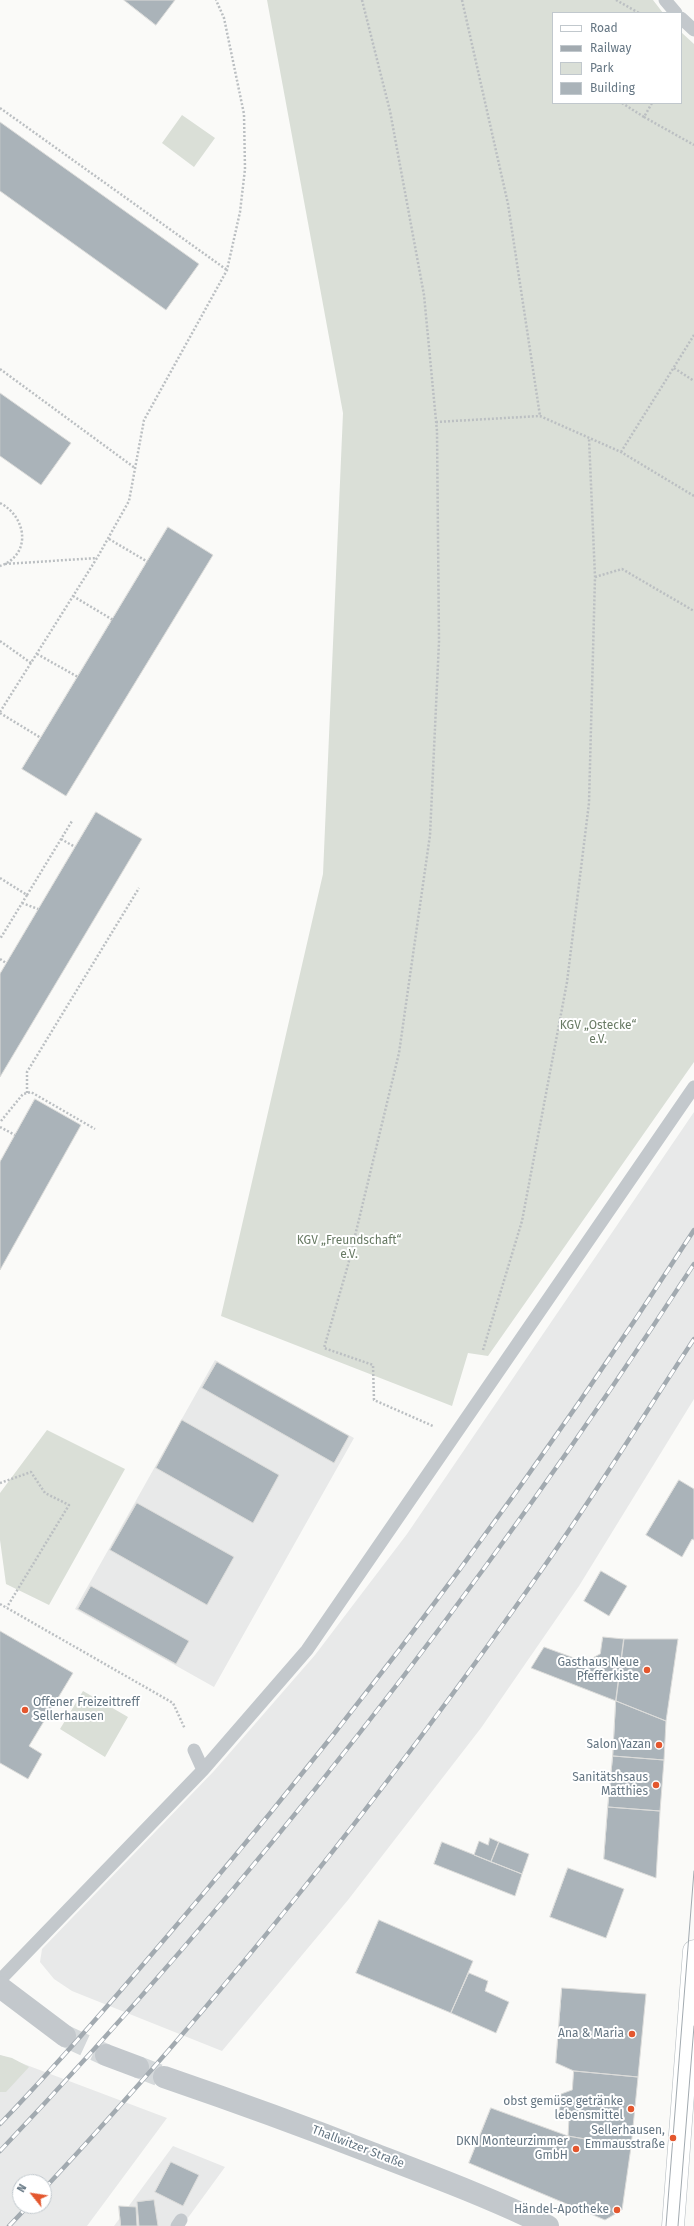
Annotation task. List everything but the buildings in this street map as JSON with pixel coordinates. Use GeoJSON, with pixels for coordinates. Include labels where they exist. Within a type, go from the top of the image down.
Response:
{"type":"FeatureCollection","features":[{"type":"Feature","properties":{"kind":"main road"},"geometry":{"type":"LineString","coordinates":[[673,2226],[694,1951]]}},
{"type":"Feature","properties":{"kind":"street"},"geometry":{"type":"LineString","coordinates":[[0,1987],[65,2036]]}},
{"type":"Feature","properties":{"kind":"street"},"geometry":{"type":"LineString","coordinates":[[106,2055],[138,2067]]}},
{"type":"Feature","properties":{"kind":"street","name":"Thallwitzer Straße"},"geometry":{"type":"LineString","coordinates":[[164,2078],[246,2105],[434,2176],[495,2200],[548,2226]]}},
{"type":"Feature","properties":{"kind":"lane"},"geometry":{"type":"LineString","coordinates":[[665,0],[675,12]]}},
{"type":"Feature","properties":{"kind":"lane"},"geometry":{"type":"LineString","coordinates":[[682,19],[694,30]]}},
{"type":"Feature","properties":{"kind":"lane"},"geometry":{"type":"LineString","coordinates":[[0,1980],[203,1770],[306,1650],[694,1087]]}},
{"type":"Feature","properties":{"kind":"lane"},"geometry":{"type":"LineString","coordinates":[[194,1750],[203,1770]]}},
{"type":"Feature","properties":{"kind":"path"},"geometry":{"type":"LineString","coordinates":[[41,738],[0,713],[109,539],[129,501],[144,420],[227,270],[240,212],[245,169],[244,114],[224,18],[216,0]]}},
{"type":"Feature","properties":{"kind":"path"},"geometry":{"type":"LineString","coordinates":[[362,0],[390,111],[424,295],[436,422],[439,642],[430,835],[399,1053],[348,1265],[324,1348],[373,1365],[374,1400],[454,1435]]}},
{"type":"Feature","properties":{"kind":"path"},"geometry":{"type":"LineString","coordinates":[[462,0],[508,204],[540,416]]}},
{"type":"Feature","properties":{"kind":"path"},"geometry":{"type":"LineString","coordinates":[[616,0],[637,12]]}},
{"type":"Feature","properties":{"kind":"path"},"geometry":{"type":"LineString","coordinates":[[624,104],[694,145]]}},
{"type":"Feature","properties":{"kind":"path"},"geometry":{"type":"LineString","coordinates":[[644,117],[651,104]]}},
{"type":"Feature","properties":{"kind":"path"},"geometry":{"type":"LineString","coordinates":[[0,108],[227,270]]}},
{"type":"Feature","properties":{"kind":"path"},"geometry":{"type":"LineString","coordinates":[[621,452],[694,335]]}},
{"type":"Feature","properties":{"kind":"path"},"geometry":{"type":"LineString","coordinates":[[674,368],[694,381]]}},
{"type":"Feature","properties":{"kind":"path"},"geometry":{"type":"LineString","coordinates":[[0,369],[135,468]]}},
{"type":"Feature","properties":{"kind":"path"},"geometry":{"type":"LineString","coordinates":[[436,422],[540,416],[621,452],[694,496]]}},
{"type":"Feature","properties":{"kind":"path"},"geometry":{"type":"LineString","coordinates":[[482,1354],[522,1221],[567,982],[589,803],[595,577],[590,438]]}},
{"type":"Feature","properties":{"kind":"path"},"geometry":{"type":"LineString","coordinates":[[0,503],[9,508],[16,515],[21,525],[23,536],[20,547],[14,558],[0,566]]}},
{"type":"Feature","properties":{"kind":"path"},"geometry":{"type":"LineString","coordinates":[[109,539],[148,562]]}},
{"type":"Feature","properties":{"kind":"path"},"geometry":{"type":"LineString","coordinates":[[5,564],[97,558]]}},
{"type":"Feature","properties":{"kind":"path"},"geometry":{"type":"LineString","coordinates":[[595,577],[622,569],[694,611]]}},
{"type":"Feature","properties":{"kind":"path"},"geometry":{"type":"LineString","coordinates":[[73,596],[113,620]]}},
{"type":"Feature","properties":{"kind":"path"},"geometry":{"type":"LineString","coordinates":[[0,641],[31,663]]}},
{"type":"Feature","properties":{"kind":"path"},"geometry":{"type":"LineString","coordinates":[[37,654],[78,677]]}},
{"type":"Feature","properties":{"kind":"path"},"geometry":{"type":"LineString","coordinates":[[0,939],[72,820]]}},
{"type":"Feature","properties":{"kind":"path"},"geometry":{"type":"LineString","coordinates":[[61,839],[76,847]]}},
{"type":"Feature","properties":{"kind":"path"},"geometry":{"type":"LineString","coordinates":[[0,878],[27,895]]}},
{"type":"Feature","properties":{"kind":"path"},"geometry":{"type":"LineString","coordinates":[[27,1094],[27,1072],[139,888]]}},
{"type":"Feature","properties":{"kind":"path"},"geometry":{"type":"LineString","coordinates":[[22,903],[38,910]]}},
{"type":"Feature","properties":{"kind":"path"},"geometry":{"type":"LineString","coordinates":[[0,959],[6,963]]}},
{"type":"Feature","properties":{"kind":"path"},"geometry":{"type":"LineString","coordinates":[[0,1121],[23,1094],[31,1092],[95,1129]]}},
{"type":"Feature","properties":{"kind":"path"},"geometry":{"type":"LineString","coordinates":[[0,1127],[15,1135]]}},
{"type":"Feature","properties":{"kind":"path"},"geometry":{"type":"LineString","coordinates":[[0,1482],[32,1472],[45,1493],[69,1505],[6,1607]]}},
{"type":"Feature","properties":{"kind":"path"},"geometry":{"type":"LineString","coordinates":[[0,1604],[173,1703],[194,1750]]}},
{"type":"Feature","properties":{"kind":"shaded area"},"geometry":{"type":"Polygon","coordinates":[[[694,1112],[694,1399],[579,1586],[481,1728],[348,1900],[222,2051],[72,1991],[54,1979],[40,1962],[42,1949],[214,1771],[315,1655],[407,1534],[694,1112]]]}},
{"type":"Feature","properties":{"kind":"shaded area"},"geometry":{"type":"Polygon","coordinates":[[[215,1360],[354,1438],[214,1687],[75,1609],[215,1360]]]}},
{"type":"Feature","properties":{"kind":"shaded area"},"geometry":{"type":"Polygon","coordinates":[[[0,2055],[167,2118],[87,2226],[0,2226],[0,2055]]]}},
{"type":"Feature","properties":{"kind":"shaded area"},"geometry":{"type":"Polygon","coordinates":[[[173,2146],[225,2167],[182,2226],[114,2226],[173,2146]]]}},
{"type":"Feature","properties":{"kind":"green space"},"geometry":{"type":"Polygon","coordinates":[[[267,0],[653,0],[662,12],[552,12],[552,104],[682,104],[682,33],[694,44],[694,1062],[488,1356],[468,1353],[452,1406],[221,1316],[323,874],[343,413],[267,0]]]}},
{"type":"Feature","properties":{"kind":"green space"},"geometry":{"type":"Polygon","coordinates":[[[182,115],[215,138],[194,167],[162,143],[182,115]]]}},
{"type":"Feature","properties":{"kind":"green space"},"geometry":{"type":"Polygon","coordinates":[[[47,1430],[125,1469],[49,1605],[6,1584],[0,1540],[0,1493],[47,1430]]]}},
{"type":"Feature","properties":{"kind":"green space"},"geometry":{"type":"Polygon","coordinates":[[[83,1691],[128,1717],[105,1757],[60,1729],[83,1691]]]}},
{"type":"Feature","properties":{"kind":"green space"},"geometry":{"type":"Polygon","coordinates":[[[0,2055],[12,2058],[29,2067],[6,2092],[0,2092],[0,2055]]]}},
{"type":"Feature","properties":{"kind":"tunnel"},"geometry":{"type":"LineString","coordinates":[[65,2036],[106,2055]]}},
{"type":"Feature","properties":{"kind":"tunnel"},"geometry":{"type":"LineString","coordinates":[[138,2067],[164,2077]]}},
{"type":"Feature","properties":{"kind":"tram line"},"geometry":{"type":"LineString","coordinates":[[666,2226],[694,1871]]}},
{"type":"Feature","properties":{"kind":"tram line"},"geometry":{"type":"LineString","coordinates":[[678,2226],[694,2026]]}},
{"type":"Feature","properties":{"kind":"railway"},"geometry":{"type":"LineString","coordinates":[[0,2124],[128,1982],[203,1894],[334,1734],[520,1487],[637,1317],[694,1230]]}},
{"type":"Feature","properties":{"kind":"railway"},"geometry":{"type":"LineString","coordinates":[[0,2151],[95,2048],[188,1942],[279,1834],[367,1724],[535,1497],[616,1381],[694,1264]]}},
{"type":"Feature","properties":{"kind":"railway"},"geometry":{"type":"LineString","coordinates":[[52,2180],[177,2041],[366,1809],[485,1649],[563,1540],[694,1339]]}},
{"type":"Feature","properties":{"kind":"railway"},"geometry":{"type":"LineString","coordinates":[[9,2226],[20,2214]]}},
{"type":"Feature","properties":{"kind":"place","name":"Gasthaus Neue Pfefferkiste"},"geometry":{"type":"Point","coordinates":[647,1670]}},
{"type":"Feature","properties":{"kind":"place","name":"Offener Freizeittreff Sellerhausen"},"geometry":{"type":"Point","coordinates":[25,1710]}},
{"type":"Feature","properties":{"kind":"place","name":"Salon Yazan"},"geometry":{"type":"Point","coordinates":[659,1745]}},
{"type":"Feature","properties":{"kind":"place","name":"Sanitätshsaus Matthies"},"geometry":{"type":"Point","coordinates":[656,1785]}},
{"type":"Feature","properties":{"kind":"place","name":"Ana & Maria"},"geometry":{"type":"Point","coordinates":[632,2034]}},
{"type":"Feature","properties":{"kind":"place","name":"obst gemüse getränke lebensmittel"},"geometry":{"type":"Point","coordinates":[631,2109]}},
{"type":"Feature","properties":{"kind":"place","name":"Sellerhausen, Emmausstraße"},"geometry":{"type":"Point","coordinates":[673,2138]}},
{"type":"Feature","properties":{"kind":"place","name":"DKN Monteurzimmer GmbH"},"geometry":{"type":"Point","coordinates":[576,2149]}},
{"type":"Feature","properties":{"kind":"place","name":"Händel-Apotheke"},"geometry":{"type":"Point","coordinates":[617,2210]}},
{"type":"Feature","properties":{"kind":"park label","name":"KGV „Ostecke“ e.V."},"geometry":{"type":"Point","coordinates":[598,1033]}},
{"type":"Feature","properties":{"kind":"park label","name":"KGV „Freundschaft“ e.V."},"geometry":{"type":"Point","coordinates":[349,1248]}}]}
